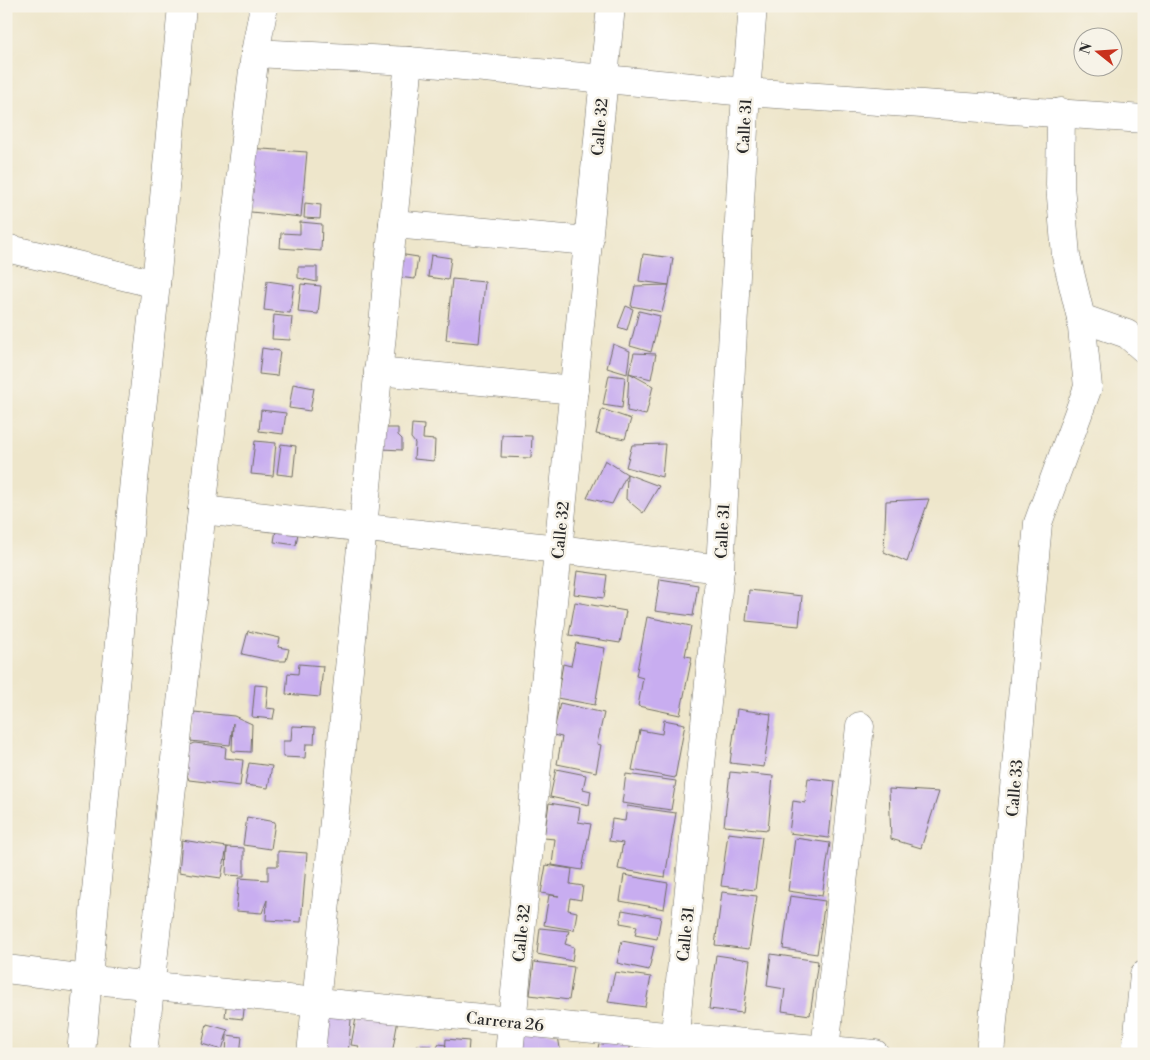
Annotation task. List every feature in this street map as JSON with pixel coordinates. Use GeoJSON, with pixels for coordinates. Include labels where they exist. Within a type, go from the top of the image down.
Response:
{"type":"FeatureCollection","features":[{"type":"Feature","properties":{"kind":"street"},"geometry":{"type":"LineString","coordinates":[[81,1054],[96,980],[134,480],[156,284],[182,6]]}},
{"type":"Feature","properties":{"kind":"street"},"geometry":{"type":"LineString","coordinates":[[143,1054],[142,984],[202,510],[256,53],[264,6]]}},
{"type":"Feature","properties":{"kind":"street","name":"Calle 32"},"geometry":{"type":"LineString","coordinates":[[509,1054],[611,6]]}},
{"type":"Feature","properties":{"kind":"street","name":"Calle 31"},"geometry":{"type":"LineString","coordinates":[[674,1046],[720,569],[746,92],[753,6]]}},
{"type":"Feature","properties":{"kind":"street"},"geometry":{"type":"LineString","coordinates":[[256,53],[409,61],[746,92],[1144,119]]}},
{"type":"Feature","properties":{"kind":"street"},"geometry":{"type":"LineString","coordinates":[[311,1054],[409,61]]}},
{"type":"Feature","properties":{"kind":"street","name":"Calle 33"},"geometry":{"type":"LineString","coordinates":[[990,1054],[1038,523],[1088,387],[1082,318],[1066,256],[1060,184],[1061,112]]}},
{"type":"Feature","properties":{"kind":"street"},"geometry":{"type":"LineString","coordinates":[[393,224],[588,241]]}},
{"type":"Feature","properties":{"kind":"street"},"geometry":{"type":"LineString","coordinates":[[6,248],[156,284]]}},
{"type":"Feature","properties":{"kind":"street"},"geometry":{"type":"LineString","coordinates":[[1082,318],[1127,334],[1144,349]]}},
{"type":"Feature","properties":{"kind":"street"},"geometry":{"type":"LineString","coordinates":[[378,372],[574,390]]}},
{"type":"Feature","properties":{"kind":"street"},"geometry":{"type":"LineString","coordinates":[[202,510],[558,549],[720,569]]}},
{"type":"Feature","properties":{"kind":"street"},"geometry":{"type":"LineString","coordinates":[[825,1050],[860,726]]}},
{"type":"Feature","properties":{"kind":"street","name":"Carrera 26"},"geometry":{"type":"LineString","coordinates":[[6,969],[96,980],[512,1021],[674,1046],[825,1050],[875,1054]]}},
{"type":"Feature","properties":{"kind":"street"},"geometry":{"type":"LineString","coordinates":[[1136,1054],[1144,975]]}},
{"type":"Feature","properties":{"kind":"building"},"geometry":{"type":"Polygon","coordinates":[[[247,148],[307,152],[301,217],[241,211],[247,148]]]}},
{"type":"Feature","properties":{"kind":"building"},"geometry":{"type":"Polygon","coordinates":[[[305,203],[321,205],[320,219],[304,218],[305,203]]]}},
{"type":"Feature","properties":{"kind":"building"},"geometry":{"type":"Polygon","coordinates":[[[300,222],[322,224],[321,251],[280,248],[281,233],[300,234],[300,222]]]}},
{"type":"Feature","properties":{"kind":"building"},"geometry":{"type":"Polygon","coordinates":[[[392,253],[418,257],[415,279],[389,276],[392,253]]]}},
{"type":"Feature","properties":{"kind":"building"},"geometry":{"type":"Polygon","coordinates":[[[643,254],[673,258],[669,285],[639,281],[643,254]]]}},
{"type":"Feature","properties":{"kind":"building"},"geometry":{"type":"Polygon","coordinates":[[[431,255],[451,258],[448,280],[428,277],[431,255]]]}},
{"type":"Feature","properties":{"kind":"building"},"geometry":{"type":"Polygon","coordinates":[[[298,267],[317,267],[317,282],[298,278],[298,267]]]}},
{"type":"Feature","properties":{"kind":"building"},"geometry":{"type":"Polygon","coordinates":[[[452,279],[485,282],[479,343],[446,340],[452,279]]]}},
{"type":"Feature","properties":{"kind":"building"},"geometry":{"type":"Polygon","coordinates":[[[267,281],[294,285],[290,313],[264,310],[267,281]]]}},
{"type":"Feature","properties":{"kind":"building"},"geometry":{"type":"Polygon","coordinates":[[[301,284],[321,286],[318,314],[298,312],[301,284]]]}},
{"type":"Feature","properties":{"kind":"building"},"geometry":{"type":"Polygon","coordinates":[[[669,285],[662,312],[631,306],[635,286],[669,285]]]}},
{"type":"Feature","properties":{"kind":"building"},"geometry":{"type":"Polygon","coordinates":[[[626,306],[633,309],[627,330],[618,327],[626,306]]]}},
{"type":"Feature","properties":{"kind":"building"},"geometry":{"type":"Polygon","coordinates":[[[639,311],[660,316],[651,352],[630,346],[639,311]]]}},
{"type":"Feature","properties":{"kind":"building"},"geometry":{"type":"Polygon","coordinates":[[[274,315],[292,317],[290,340],[272,339],[274,315]]]}},
{"type":"Feature","properties":{"kind":"building"},"geometry":{"type":"Polygon","coordinates":[[[613,344],[630,351],[627,374],[607,368],[613,344]]]}},
{"type":"Feature","properties":{"kind":"building"},"geometry":{"type":"Polygon","coordinates":[[[262,348],[280,351],[277,376],[259,374],[262,348]]]}},
{"type":"Feature","properties":{"kind":"building"},"geometry":{"type":"Polygon","coordinates":[[[634,353],[656,354],[651,379],[629,373],[634,353]]]}},
{"type":"Feature","properties":{"kind":"building"},"geometry":{"type":"Polygon","coordinates":[[[629,373],[653,386],[646,415],[627,411],[629,373]]]}},
{"type":"Feature","properties":{"kind":"building"},"geometry":{"type":"Polygon","coordinates":[[[609,375],[625,377],[622,408],[603,405],[609,375]]]}},
{"type":"Feature","properties":{"kind":"building"},"geometry":{"type":"Polygon","coordinates":[[[293,384],[314,388],[310,411],[289,408],[293,384]]]}},
{"type":"Feature","properties":{"kind":"building"},"geometry":{"type":"Polygon","coordinates":[[[602,409],[631,419],[625,439],[596,434],[602,409]]]}},
{"type":"Feature","properties":{"kind":"building"},"geometry":{"type":"Polygon","coordinates":[[[261,410],[286,413],[283,434],[259,431],[261,410]]]}},
{"type":"Feature","properties":{"kind":"building"},"geometry":{"type":"Polygon","coordinates":[[[412,424],[424,425],[423,439],[435,440],[434,461],[414,459],[415,443],[411,438],[412,424]]]}},
{"type":"Feature","properties":{"kind":"building"},"geometry":{"type":"Polygon","coordinates":[[[383,428],[398,428],[398,435],[402,439],[402,450],[382,449],[383,428]]]}},
{"type":"Feature","properties":{"kind":"building"},"geometry":{"type":"Polygon","coordinates":[[[502,435],[532,436],[531,458],[501,457],[502,435]]]}},
{"type":"Feature","properties":{"kind":"building"},"geometry":{"type":"Polygon","coordinates":[[[255,441],[276,443],[273,476],[251,474],[255,441]]]}},
{"type":"Feature","properties":{"kind":"building"},"geometry":{"type":"Polygon","coordinates":[[[281,444],[296,446],[293,476],[277,474],[281,444]]]}},
{"type":"Feature","properties":{"kind":"building"},"geometry":{"type":"Polygon","coordinates":[[[665,444],[662,477],[626,467],[632,445],[665,444]]]}},
{"type":"Feature","properties":{"kind":"building"},"geometry":{"type":"Polygon","coordinates":[[[605,460],[627,474],[612,504],[587,498],[605,460]]]}},
{"type":"Feature","properties":{"kind":"building"},"geometry":{"type":"Polygon","coordinates":[[[627,474],[659,486],[643,513],[626,499],[627,474]]]}},
{"type":"Feature","properties":{"kind":"building"},"geometry":{"type":"Polygon","coordinates":[[[929,499],[907,562],[884,552],[886,501],[929,499]]]}},
{"type":"Feature","properties":{"kind":"building"},"geometry":{"type":"Polygon","coordinates":[[[277,524],[299,527],[296,545],[274,542],[277,524]]]}},
{"type":"Feature","properties":{"kind":"building"},"geometry":{"type":"Polygon","coordinates":[[[577,571],[607,575],[604,598],[574,594],[577,571]]]}},
{"type":"Feature","properties":{"kind":"building"},"geometry":{"type":"Polygon","coordinates":[[[660,579],[698,585],[693,616],[655,611],[660,579]]]}},
{"type":"Feature","properties":{"kind":"building"},"geometry":{"type":"Polygon","coordinates":[[[749,590],[802,596],[799,626],[746,621],[749,590]]]}},
{"type":"Feature","properties":{"kind":"building"},"geometry":{"type":"Polygon","coordinates":[[[575,602],[626,611],[620,643],[569,635],[575,602]]]}},
{"type":"Feature","properties":{"kind":"building"},"geometry":{"type":"Polygon","coordinates":[[[647,617],[691,626],[685,656],[692,657],[680,715],[638,706],[643,678],[636,676],[647,617]]]}},
{"type":"Feature","properties":{"kind":"building"},"geometry":{"type":"Polygon","coordinates":[[[248,631],[280,638],[278,647],[289,649],[286,661],[275,661],[242,654],[248,631]]]}},
{"type":"Feature","properties":{"kind":"building"},"geometry":{"type":"Polygon","coordinates":[[[576,643],[605,648],[595,705],[557,698],[563,664],[571,666],[576,643]]]}},
{"type":"Feature","properties":{"kind":"building"},"geometry":{"type":"Polygon","coordinates":[[[299,664],[323,666],[320,697],[286,694],[288,673],[298,674],[299,664]]]}},
{"type":"Feature","properties":{"kind":"building"},"geometry":{"type":"Polygon","coordinates":[[[255,685],[268,686],[266,708],[275,709],[273,719],[252,717],[255,685]]]}},
{"type":"Feature","properties":{"kind":"building"},"geometry":{"type":"Polygon","coordinates":[[[560,703],[604,713],[597,744],[601,745],[596,772],[557,764],[562,737],[553,735],[560,703]]]}},
{"type":"Feature","properties":{"kind":"building"},"geometry":{"type":"Polygon","coordinates":[[[737,709],[771,714],[764,767],[730,763],[737,709]]]}},
{"type":"Feature","properties":{"kind":"building"},"geometry":{"type":"Polygon","coordinates":[[[194,712],[234,716],[252,724],[251,752],[232,751],[233,723],[230,745],[190,741],[194,712]]]}},
{"type":"Feature","properties":{"kind":"building"},"geometry":{"type":"Polygon","coordinates":[[[664,720],[685,724],[675,778],[632,770],[640,730],[662,734],[664,720]]]}},
{"type":"Feature","properties":{"kind":"building"},"geometry":{"type":"Polygon","coordinates":[[[292,726],[315,727],[314,744],[306,744],[305,758],[283,757],[283,741],[291,741],[292,726]]]}},
{"type":"Feature","properties":{"kind":"building"},"geometry":{"type":"Polygon","coordinates":[[[195,743],[226,747],[225,758],[243,760],[240,786],[189,780],[176,751],[195,743]]]}},
{"type":"Feature","properties":{"kind":"building"},"geometry":{"type":"Polygon","coordinates":[[[249,763],[272,766],[268,788],[245,785],[249,763]]]}},
{"type":"Feature","properties":{"kind":"building"},"geometry":{"type":"Polygon","coordinates":[[[556,769],[586,775],[583,789],[591,791],[589,805],[550,797],[556,769]]]}},
{"type":"Feature","properties":{"kind":"building"},"geometry":{"type":"Polygon","coordinates":[[[730,772],[773,776],[768,830],[724,826],[730,772]]]}},
{"type":"Feature","properties":{"kind":"building"},"geometry":{"type":"Polygon","coordinates":[[[626,774],[676,781],[671,810],[622,803],[626,774]]]}},
{"type":"Feature","properties":{"kind":"building"},"geometry":{"type":"Polygon","coordinates":[[[808,778],[835,781],[829,838],[789,833],[793,801],[805,803],[808,778]]]}},
{"type":"Feature","properties":{"kind":"building"},"geometry":{"type":"Polygon","coordinates":[[[889,789],[939,792],[921,848],[891,839],[889,789]]]}},
{"type":"Feature","properties":{"kind":"building"},"geometry":{"type":"Polygon","coordinates":[[[549,803],[580,808],[578,822],[591,824],[582,870],[552,865],[555,839],[544,838],[549,803]]]}},
{"type":"Feature","properties":{"kind":"building"},"geometry":{"type":"Polygon","coordinates":[[[627,806],[676,813],[665,877],[618,869],[623,843],[609,841],[612,819],[625,821],[627,806]]]}},
{"type":"Feature","properties":{"kind":"building"},"geometry":{"type":"Polygon","coordinates":[[[247,817],[275,822],[271,849],[243,845],[247,817]]]}},
{"type":"Feature","properties":{"kind":"building"},"geometry":{"type":"Polygon","coordinates":[[[728,833],[762,837],[755,890],[721,886],[728,833]]]}},
{"type":"Feature","properties":{"kind":"building"},"geometry":{"type":"Polygon","coordinates":[[[795,838],[830,843],[822,896],[788,891],[795,838]]]}},
{"type":"Feature","properties":{"kind":"building"},"geometry":{"type":"Polygon","coordinates":[[[182,840],[227,847],[221,878],[179,872],[182,840]]]}},
{"type":"Feature","properties":{"kind":"building"},"geometry":{"type":"Polygon","coordinates":[[[227,847],[244,848],[244,876],[226,875],[227,847]]]}},
{"type":"Feature","properties":{"kind":"building"},"geometry":{"type":"Polygon","coordinates":[[[278,851],[307,853],[301,922],[266,920],[267,900],[262,913],[236,911],[239,878],[268,880],[268,866],[278,866],[278,851]]]}},
{"type":"Feature","properties":{"kind":"building"},"geometry":{"type":"Polygon","coordinates":[[[546,865],[572,869],[570,884],[583,886],[581,900],[570,898],[568,910],[577,912],[574,930],[544,925],[549,895],[559,896],[541,893],[546,865]]]}},
{"type":"Feature","properties":{"kind":"building"},"geometry":{"type":"Polygon","coordinates":[[[624,875],[668,883],[664,909],[620,901],[624,875]]]}},
{"type":"Feature","properties":{"kind":"building"},"geometry":{"type":"Polygon","coordinates":[[[722,892],[757,896],[749,949],[715,945],[722,892]]]}},
{"type":"Feature","properties":{"kind":"building"},"geometry":{"type":"Polygon","coordinates":[[[790,896],[825,901],[817,954],[783,949],[790,896]]]}},
{"type":"Feature","properties":{"kind":"building"},"geometry":{"type":"Polygon","coordinates":[[[622,910],[661,917],[657,939],[635,935],[637,926],[620,923],[622,910]]]}},
{"type":"Feature","properties":{"kind":"building"},"geometry":{"type":"Polygon","coordinates":[[[540,928],[569,931],[565,944],[574,947],[572,961],[537,954],[540,928]]]}},
{"type":"Feature","properties":{"kind":"building"},"geometry":{"type":"Polygon","coordinates":[[[622,941],[654,947],[649,970],[617,963],[622,941]]]}},
{"type":"Feature","properties":{"kind":"building"},"geometry":{"type":"Polygon","coordinates":[[[771,954],[818,961],[810,1015],[782,1011],[785,989],[767,986],[771,954]]]}},
{"type":"Feature","properties":{"kind":"building"},"geometry":{"type":"Polygon","coordinates":[[[716,955],[750,960],[743,1013],[709,1009],[716,955]]]}},
{"type":"Feature","properties":{"kind":"building"},"geometry":{"type":"Polygon","coordinates":[[[534,962],[574,967],[569,1000],[530,995],[534,962]]]}},
{"type":"Feature","properties":{"kind":"building"},"geometry":{"type":"Polygon","coordinates":[[[615,972],[651,977],[645,1007],[608,1002],[615,972]]]}},
{"type":"Feature","properties":{"kind":"building"},"geometry":{"type":"Polygon","coordinates":[[[227,998],[245,1000],[243,1019],[225,1017],[227,998]]]}},
{"type":"Feature","properties":{"kind":"building"},"geometry":{"type":"Polygon","coordinates":[[[317,1005],[352,1008],[348,1054],[312,1054],[317,1005]]]}},
{"type":"Feature","properties":{"kind":"building"},"geometry":{"type":"Polygon","coordinates":[[[358,1007],[399,1014],[392,1054],[357,1054],[359,1046],[351,1045],[358,1007]]]}},
{"type":"Feature","properties":{"kind":"building"},"geometry":{"type":"Polygon","coordinates":[[[207,1024],[228,1030],[222,1050],[202,1044],[207,1024]]]}},
{"type":"Feature","properties":{"kind":"building"},"geometry":{"type":"Polygon","coordinates":[[[520,1025],[558,1036],[561,1054],[514,1053],[520,1025]]]}},
{"type":"Feature","properties":{"kind":"building"},"geometry":{"type":"Polygon","coordinates":[[[601,1032],[632,1036],[629,1054],[597,1054],[601,1032]]]}},
{"type":"Feature","properties":{"kind":"building"},"geometry":{"type":"Polygon","coordinates":[[[227,1035],[242,1037],[240,1054],[226,1054],[227,1035]]]}},
{"type":"Feature","properties":{"kind":"building"},"geometry":{"type":"Polygon","coordinates":[[[446,1039],[469,1041],[468,1054],[445,1054],[446,1039]]]}},
{"type":"Feature","properties":{"kind":"building"},"geometry":{"type":"Polygon","coordinates":[[[439,1044],[446,1045],[444,1054],[433,1054],[439,1044]]]}},
{"type":"Feature","properties":{"kind":"building"},"geometry":{"type":"Polygon","coordinates":[[[417,1045],[431,1046],[428,1054],[416,1054],[417,1045]]]}}]}
